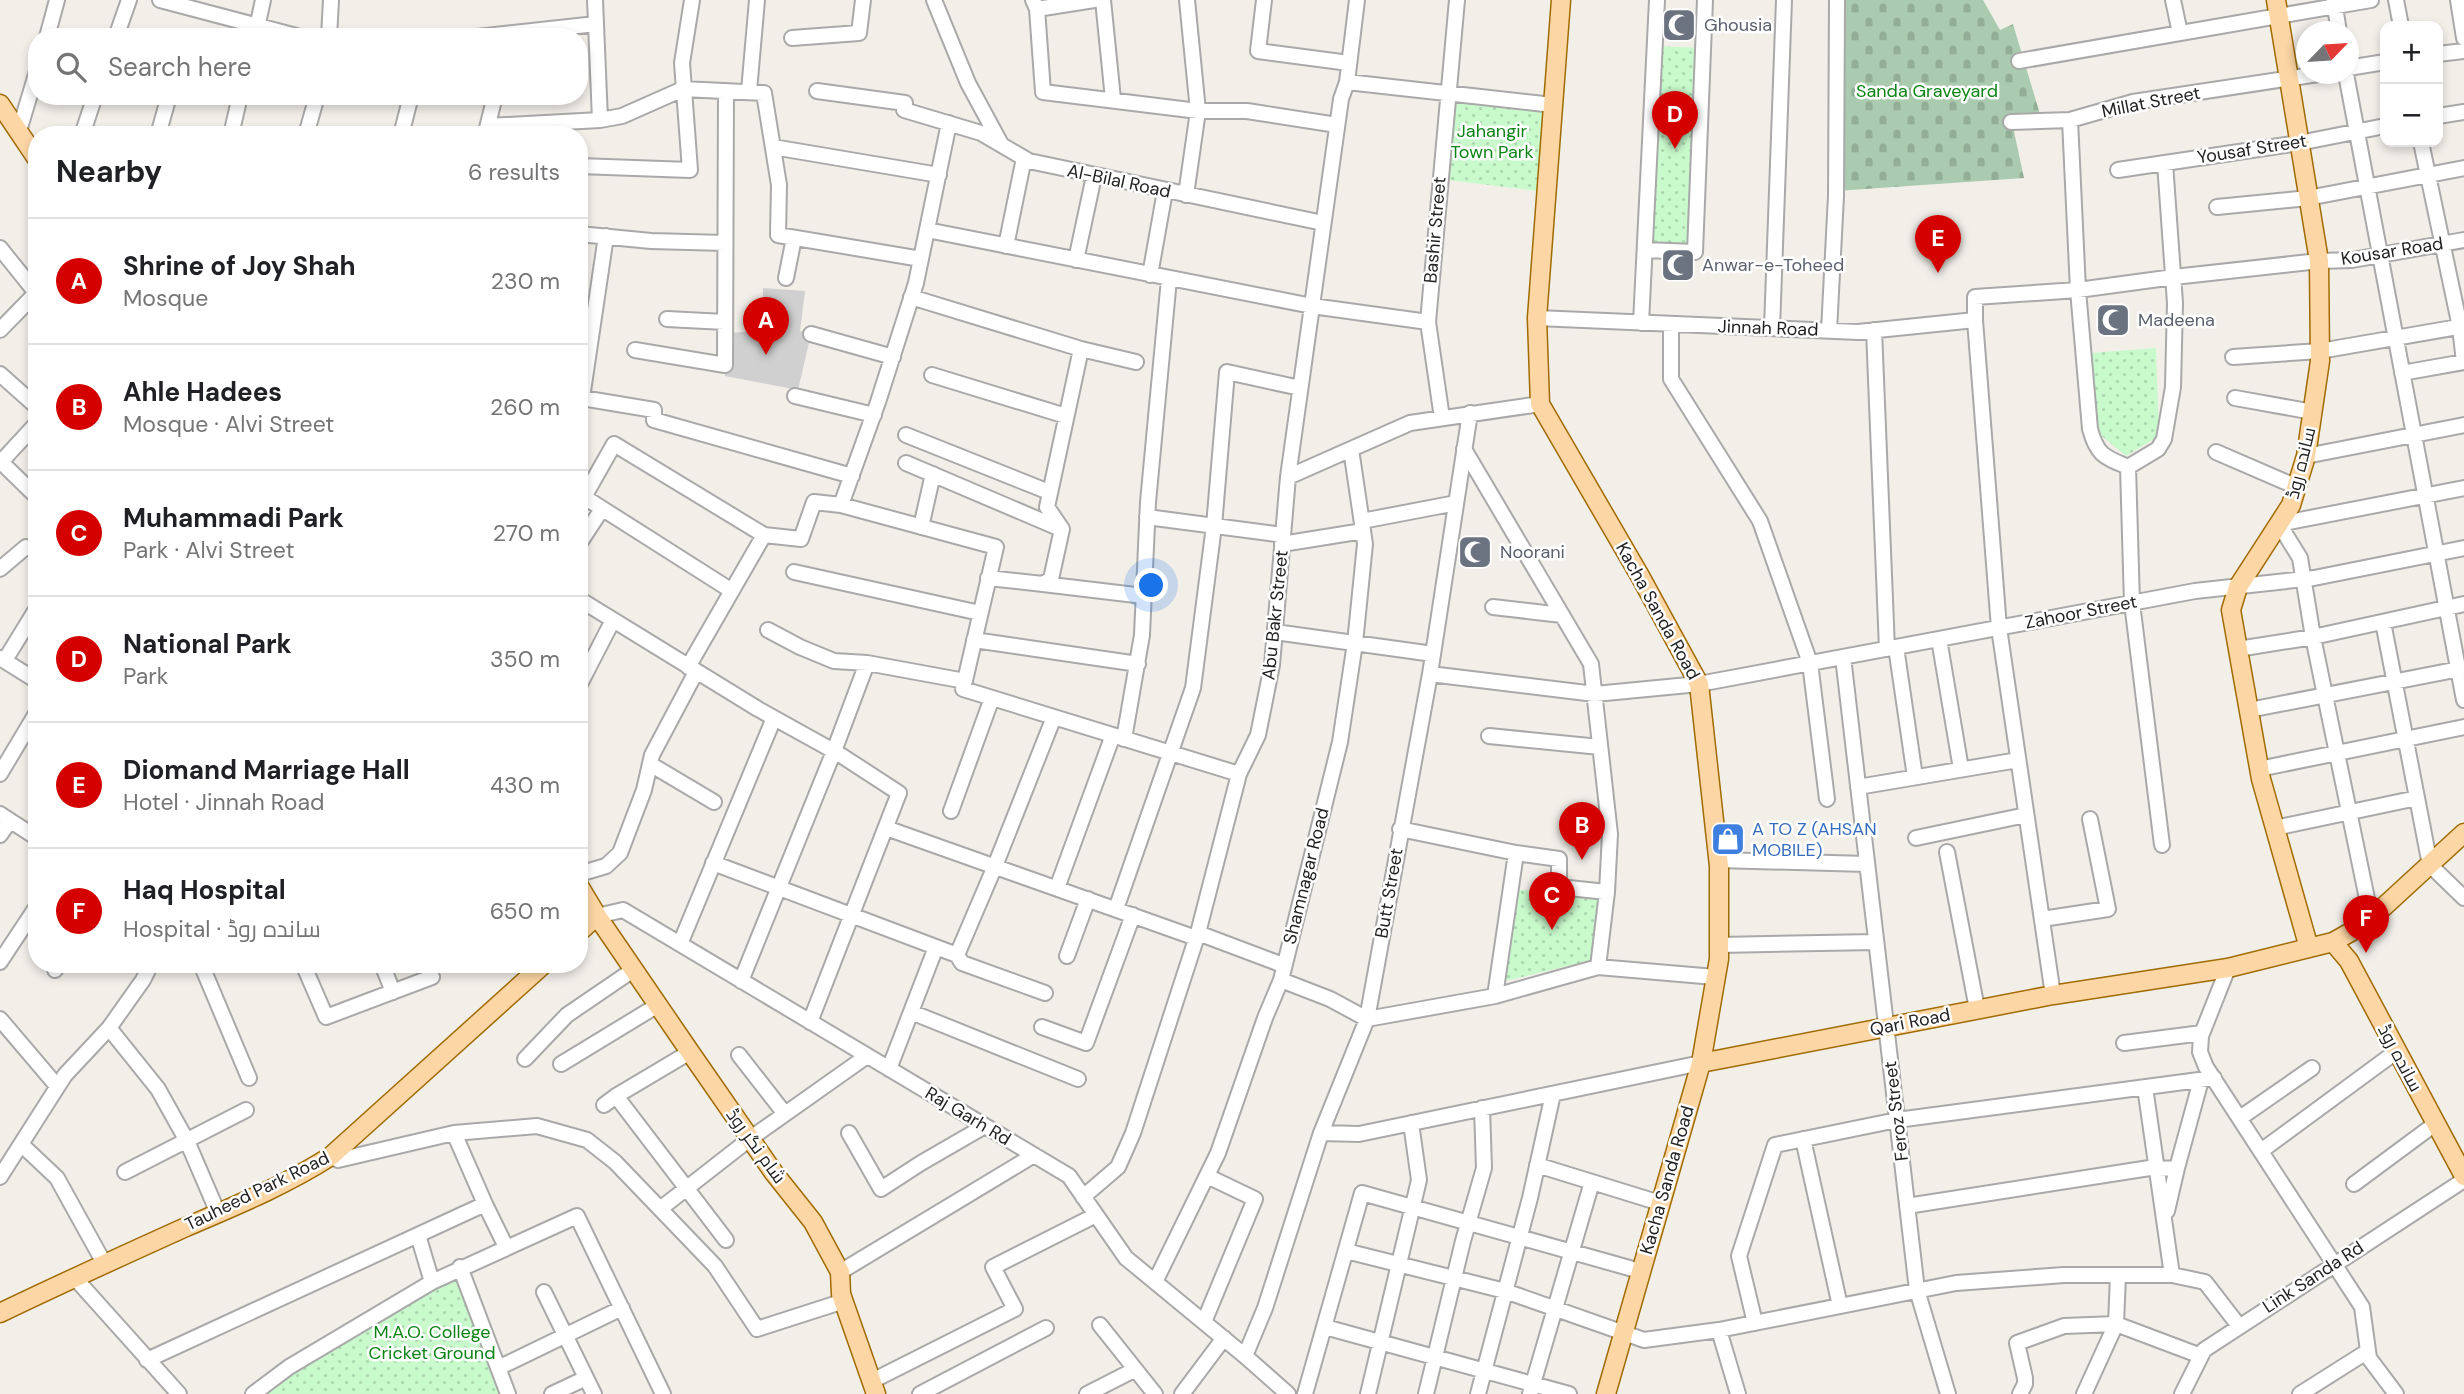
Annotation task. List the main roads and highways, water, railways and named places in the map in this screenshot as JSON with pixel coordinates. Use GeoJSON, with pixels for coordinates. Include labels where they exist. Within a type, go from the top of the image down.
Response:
{"type":"FeatureCollection","features":[{"type":"Feature","properties":{"kind":"main road","name":"Kacha Sanda Road"},"geometry":{"type":"LineString","coordinates":[[1561,0],[1537,318],[1541,404],[1699,684],[1718,859],[1719,959],[1701,1063],[1606,1394]]}},
{"type":"Feature","properties":{"kind":"main road","name":"ساندہ روڈ"},"geometry":{"type":"LineString","coordinates":[[2277,8],[2319,261],[2320,351],[2306,456],[2291,505],[2238,587],[2231,610],[2259,769],[2309,948]]}},
{"type":"Feature","properties":{"kind":"main road"},"geometry":{"type":"LineString","coordinates":[[0,104],[28,145]]}},
{"type":"Feature","properties":{"kind":"main road","name":"Qari Road"},"geometry":{"type":"LineString","coordinates":[[1701,1063],[2053,995],[2228,968],[2333,942],[2371,918],[2464,833]]}},
{"type":"Feature","properties":{"kind":"main road","name":"شام نگر روڈ"},"geometry":{"type":"LineString","coordinates":[[588,901],[774,1173],[813,1222],[839,1272],[844,1301],[874,1388]]}},
{"type":"Feature","properties":{"kind":"main road"},"geometry":{"type":"LineString","coordinates":[[588,924],[597,916]]}},
{"type":"Feature","properties":{"kind":"main road","name":"ساندہ روڈ"},"geometry":{"type":"LineString","coordinates":[[2333,942],[2349,961],[2464,1178]]}},
{"type":"Feature","properties":{"kind":"main road","name":"Tauheed Park Road"},"geometry":{"type":"LineString","coordinates":[[0,1313],[218,1213],[312,1168],[331,1156],[534,973]]}},
{"type":"Feature","properties":{"kind":"place","name":"Ghousia"},"geometry":{"type":"Point","coordinates":[1679,25]}},
{"type":"Feature","properties":{"kind":"place","name":"National Park"},"geometry":{"type":"Point","coordinates":[1675,149]}},
{"type":"Feature","properties":{"kind":"place","name":"Anwar-e-Toheed"},"geometry":{"type":"Point","coordinates":[1678,265]}},
{"type":"Feature","properties":{"kind":"place","name":"Diomand Marriage Hall"},"geometry":{"type":"Point","coordinates":[1938,273]}},
{"type":"Feature","properties":{"kind":"place","name":"Madeena"},"geometry":{"type":"Point","coordinates":[2113,320]}},
{"type":"Feature","properties":{"kind":"place","name":"Shrine of Joy Shah"},"geometry":{"type":"Point","coordinates":[766,355]}},
{"type":"Feature","properties":{"kind":"place","name":"Noorani"},"geometry":{"type":"Point","coordinates":[1475,552]}},
{"type":"Feature","properties":{"kind":"place","name":"A TO Z (AHSAN MOBILE)"},"geometry":{"type":"Point","coordinates":[1728,839]}},
{"type":"Feature","properties":{"kind":"place","name":"Ahle Hadees"},"geometry":{"type":"Point","coordinates":[1582,860]}},
{"type":"Feature","properties":{"kind":"place","name":"Muhammadi Park"},"geometry":{"type":"Point","coordinates":[1552,930]}},
{"type":"Feature","properties":{"kind":"place","name":"Haq Hospital"},"geometry":{"type":"Point","coordinates":[2366,953]}},
{"type":"Feature","properties":{"kind":"park label","name":"Sanda Graveyard"},"geometry":{"type":"Point","coordinates":[1927,91]}},
{"type":"Feature","properties":{"kind":"park label","name":"Jahangir Town Park"},"geometry":{"type":"Point","coordinates":[1492,141]}},
{"type":"Feature","properties":{"kind":"park label","name":"M.A.O. College Cricket Ground"},"geometry":{"type":"Point","coordinates":[432,1342]}}]}
